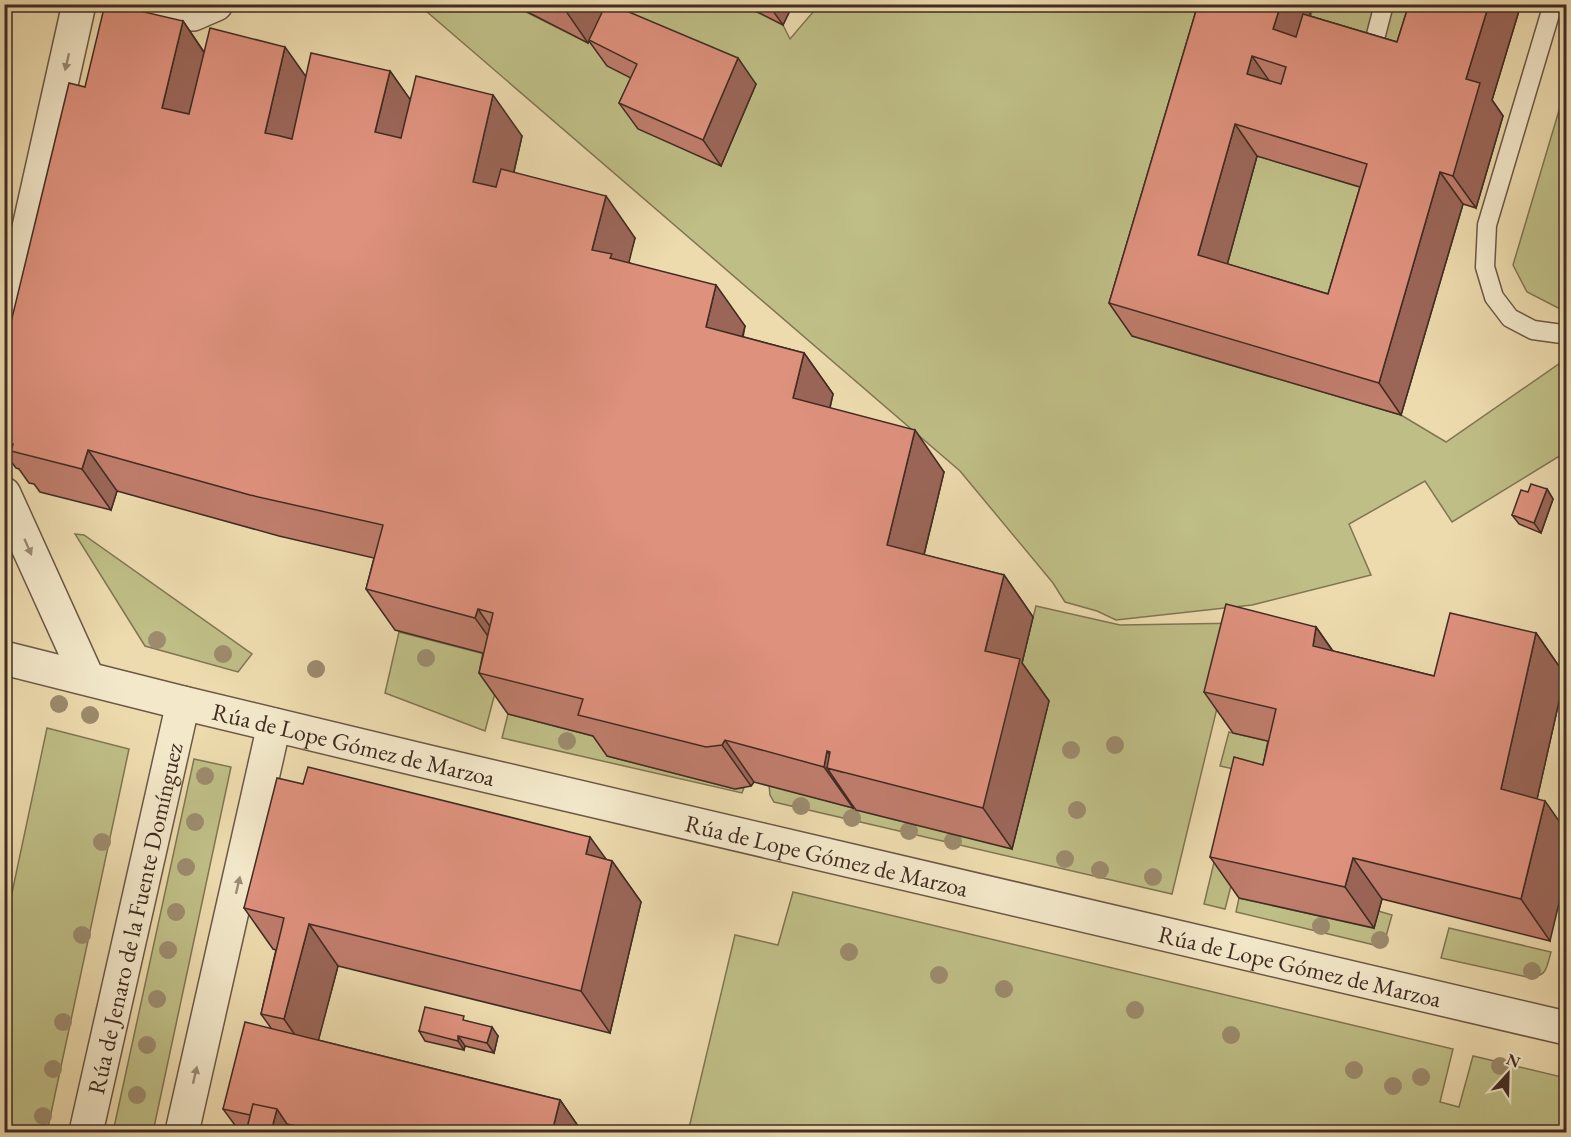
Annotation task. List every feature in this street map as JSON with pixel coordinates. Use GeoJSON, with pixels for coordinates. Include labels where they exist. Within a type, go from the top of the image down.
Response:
{"type":"FeatureCollection","features":[{"type":"Feature","properties":{"kind":"street"},"geometry":{"type":"LineString","coordinates":[[4,339],[80,4]]}},
{"type":"Feature","properties":{"kind":"street"},"geometry":{"type":"LineString","coordinates":[[143,4],[193,14],[216,4]]}},
{"type":"Feature","properties":{"kind":"street"},"geometry":{"type":"LineString","coordinates":[[4,494],[87,677]]}},
{"type":"Feature","properties":{"kind":"street","name":"Rúa de Lope Gómez de Marzoa"},"geometry":{"type":"LineString","coordinates":[[4,658],[274,725],[1566,1028]]}},
{"type":"Feature","properties":{"kind":"street","name":"Rúa de Jenaro de la Fuente Domínguez"},"geometry":{"type":"LineString","coordinates":[[86,1132],[183,703]]}},
{"type":"Feature","properties":{"kind":"street"},"geometry":{"type":"LineString","coordinates":[[182,1132],[274,725]]}},
{"type":"Feature","properties":{"kind":"lane"},"geometry":{"type":"LineString","coordinates":[[1369,60],[1384,4]]}},
{"type":"Feature","properties":{"kind":"lane"},"geometry":{"type":"LineString","coordinates":[[1553,4],[1487,225],[1485,267],[1494,297],[1510,318],[1533,330],[1562,334]]}},
{"type":"Feature","properties":{"kind":"shaded area"},"geometry":{"type":"Polygon","coordinates":[[[419,5],[512,5],[588,43],[608,5],[742,5],[783,25],[790,39],[819,5],[1231,5],[1132,336],[1401,415],[1446,442],[1566,359],[1566,452],[1452,522],[1425,481],[1349,524],[1371,575],[1252,605],[1116,620],[1097,611],[1065,602],[1053,583],[960,471],[419,5]]]}},
{"type":"Feature","properties":{"kind":"shaded area"},"geometry":{"type":"Polygon","coordinates":[[[1314,5],[1442,5],[1420,75],[1296,62],[1314,5]]]}},
{"type":"Feature","properties":{"kind":"shaded area"},"geometry":{"type":"Polygon","coordinates":[[[1566,87],[1566,312],[1527,292],[1513,265],[1566,87]]]}},
{"type":"Feature","properties":{"kind":"shaded area"},"geometry":{"type":"Polygon","coordinates":[[[1257,156],[1389,196],[1350,326],[1221,287],[1257,156]]]}},
{"type":"Feature","properties":{"kind":"shaded area"},"geometry":{"type":"Polygon","coordinates":[[[75,534],[84,535],[252,654],[238,672],[145,646],[75,534]]]}},
{"type":"Feature","properties":{"kind":"shaded area"},"geometry":{"type":"Polygon","coordinates":[[[1036,606],[1120,625],[1245,623],[1226,671],[1172,894],[774,802],[770,795],[769,785],[853,808],[856,793],[1014,692],[1036,606]]]}},
{"type":"Feature","properties":{"kind":"shaded area"},"geometry":{"type":"Polygon","coordinates":[[[399,632],[504,659],[485,731],[385,693],[399,632]]]}},
{"type":"Feature","properties":{"kind":"shaded area"},"geometry":{"type":"Polygon","coordinates":[[[508,714],[612,741],[607,756],[735,789],[744,788],[742,793],[502,738],[508,714]]]}},
{"type":"Feature","properties":{"kind":"shaded area"},"geometry":{"type":"Polygon","coordinates":[[[47,728],[129,749],[47,1132],[5,1132],[5,921],[47,728]]]}},
{"type":"Feature","properties":{"kind":"shaded area"},"geometry":{"type":"Polygon","coordinates":[[[1229,732],[1305,750],[1297,783],[1220,766],[1229,732]]]}},
{"type":"Feature","properties":{"kind":"shaded area"},"geometry":{"type":"Polygon","coordinates":[[[194,759],[231,767],[153,1132],[113,1132],[194,759]]]}},
{"type":"Feature","properties":{"kind":"shaded area"},"geometry":{"type":"Polygon","coordinates":[[[1231,792],[1243,840],[1225,909],[1204,904],[1231,792]]]}},
{"type":"Feature","properties":{"kind":"shaded area"},"geometry":{"type":"Polygon","coordinates":[[[793,892],[1453,1049],[1440,1102],[1459,1107],[1473,1056],[1566,1078],[1566,1132],[688,1132],[735,935],[778,945],[793,892]]]}},
{"type":"Feature","properties":{"kind":"shaded area"},"geometry":{"type":"Polygon","coordinates":[[[1239,898],[1373,928],[1378,911],[1392,915],[1383,947],[1236,912],[1239,898]]]}},
{"type":"Feature","properties":{"kind":"shaded area"},"geometry":{"type":"Polygon","coordinates":[[[1449,928],[1551,952],[1545,971],[1538,976],[1527,977],[1441,958],[1449,928]]]}},
{"type":"Feature","properties":{"kind":"building"},"geometry":{"type":"Polygon","coordinates":[[[105,4],[183,21],[162,108],[189,114],[210,28],[285,47],[265,133],[292,139],[311,53],[390,71],[375,132],[401,138],[416,76],[493,95],[473,182],[496,187],[501,169],[606,196],[592,250],[612,254],[610,258],[716,285],[706,327],[804,353],[793,398],[915,430],[887,545],[1004,575],[985,651],[1020,659],[983,808],[827,768],[830,752],[827,751],[824,767],[725,740],[722,745],[706,747],[578,715],[583,699],[479,673],[493,613],[478,609],[475,618],[366,589],[383,525],[250,495],[88,450],[82,469],[11,451],[13,444],[4,442],[4,351],[69,83],[85,87],[105,4]]]}},
{"type":"Feature","properties":{"kind":"building"},"geometry":{"type":"Polygon","coordinates":[[[606,4],[738,58],[703,140],[619,103],[637,64],[589,40],[606,4]]]}},
{"type":"Feature","properties":{"kind":"building"},"geometry":{"type":"Polygon","coordinates":[[[1198,4],[1281,4],[1273,29],[1296,37],[1303,14],[1397,42],[1409,4],[1489,4],[1466,79],[1480,83],[1453,176],[1440,172],[1379,383],[1109,303],[1198,4]],[[1252,56],[1247,74],[1281,84],[1286,67],[1252,56]],[[1235,124],[1198,255],[1328,294],[1367,164],[1235,124]]]}},
{"type":"Feature","properties":{"kind":"building"},"geometry":{"type":"Polygon","coordinates":[[[1531,484],[1547,489],[1534,523],[1512,515],[1521,490],[1528,492],[1531,484]]]}},
{"type":"Feature","properties":{"kind":"building"},"geometry":{"type":"Polygon","coordinates":[[[1226,604],[1316,627],[1313,646],[1434,676],[1450,613],[1536,633],[1501,789],[1545,801],[1521,899],[1353,858],[1345,887],[1210,857],[1234,757],[1263,765],[1276,709],[1204,692],[1226,604]]]}},
{"type":"Feature","properties":{"kind":"building"},"geometry":{"type":"Polygon","coordinates":[[[308,767],[590,837],[586,854],[612,861],[581,991],[309,924],[284,1019],[261,1014],[284,918],[244,908],[277,778],[303,784],[308,767]]]}},
{"type":"Feature","properties":{"kind":"building"},"geometry":{"type":"Polygon","coordinates":[[[425,1007],[464,1016],[463,1020],[492,1027],[487,1043],[458,1036],[458,1041],[419,1031],[425,1007]]]}},
{"type":"Feature","properties":{"kind":"building"},"geometry":{"type":"Polygon","coordinates":[[[245,1022],[560,1100],[552,1132],[326,1132],[287,1124],[277,1109],[253,1104],[250,1115],[223,1109],[245,1022]]]}},
{"type":"Feature","properties":{"kind":"building"},"geometry":{"type":"Polygon","coordinates":[[[253,1104],[277,1109],[271,1132],[246,1132],[253,1104]]]}}]}
